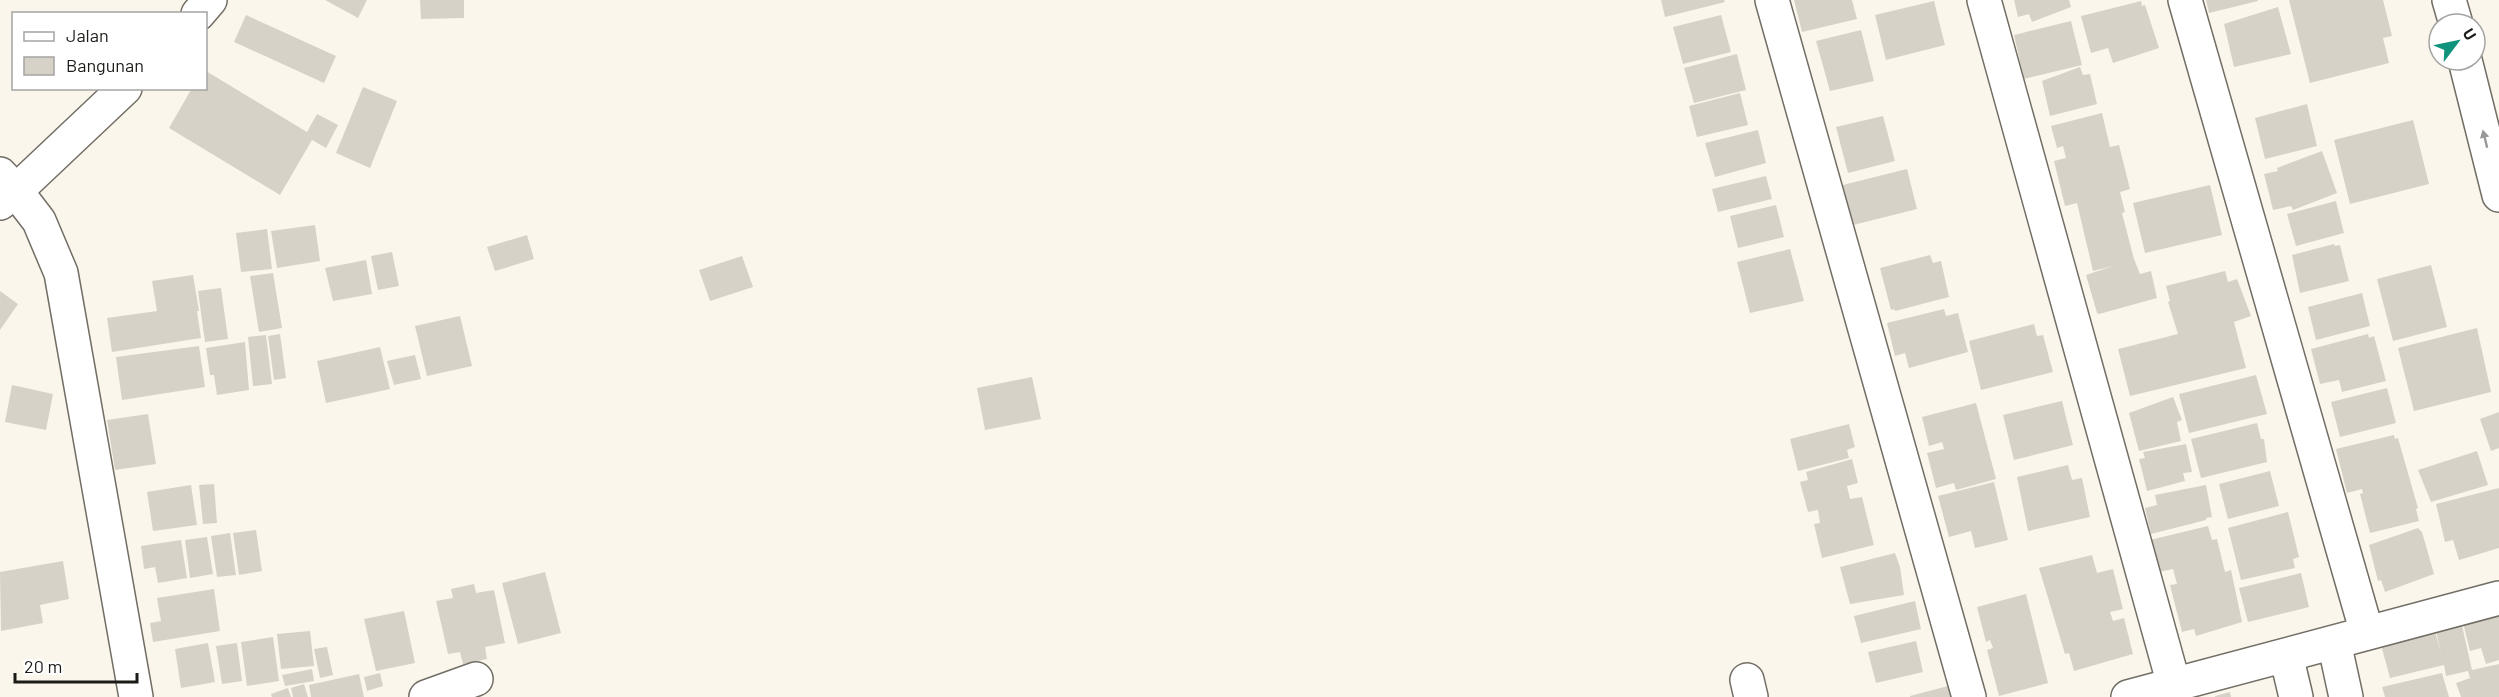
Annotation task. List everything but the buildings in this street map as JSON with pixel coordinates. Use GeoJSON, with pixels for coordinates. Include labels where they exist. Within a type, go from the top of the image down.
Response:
{"type":"FeatureCollection","features":[{"type":"Feature","properties":{"kind":"street"},"geometry":{"type":"LineString","coordinates":[[200,12],[210,0]]}},
{"type":"Feature","properties":{"kind":"street"},"geometry":{"type":"LineString","coordinates":[[1772,0],[1969,697]]}},
{"type":"Feature","properties":{"kind":"street"},"geometry":{"type":"LineString","coordinates":[[1984,0],[2175,685]]}},
{"type":"Feature","properties":{"kind":"street"},"geometry":{"type":"LineString","coordinates":[[2185,0],[2367,633]]}},
{"type":"Feature","properties":{"kind":"street"},"geometry":{"type":"LineString","coordinates":[[2468,72],[2499,195]]}},
{"type":"Feature","properties":{"kind":"street"},"geometry":{"type":"LineString","coordinates":[[123,90],[5,189],[39,221],[61,273],[136,697]]}},
{"type":"Feature","properties":{"kind":"street"},"geometry":{"type":"LineString","coordinates":[[2128,697],[2499,598]]}},
{"type":"Feature","properties":{"kind":"street"},"geometry":{"type":"LineString","coordinates":[[2334,642],[2346,697]]}},
{"type":"Feature","properties":{"kind":"street"},"geometry":{"type":"LineString","coordinates":[[2286,655],[2296,697]]}},
{"type":"Feature","properties":{"kind":"street"},"geometry":{"type":"LineString","coordinates":[[426,697],[476,679]]}}]}
